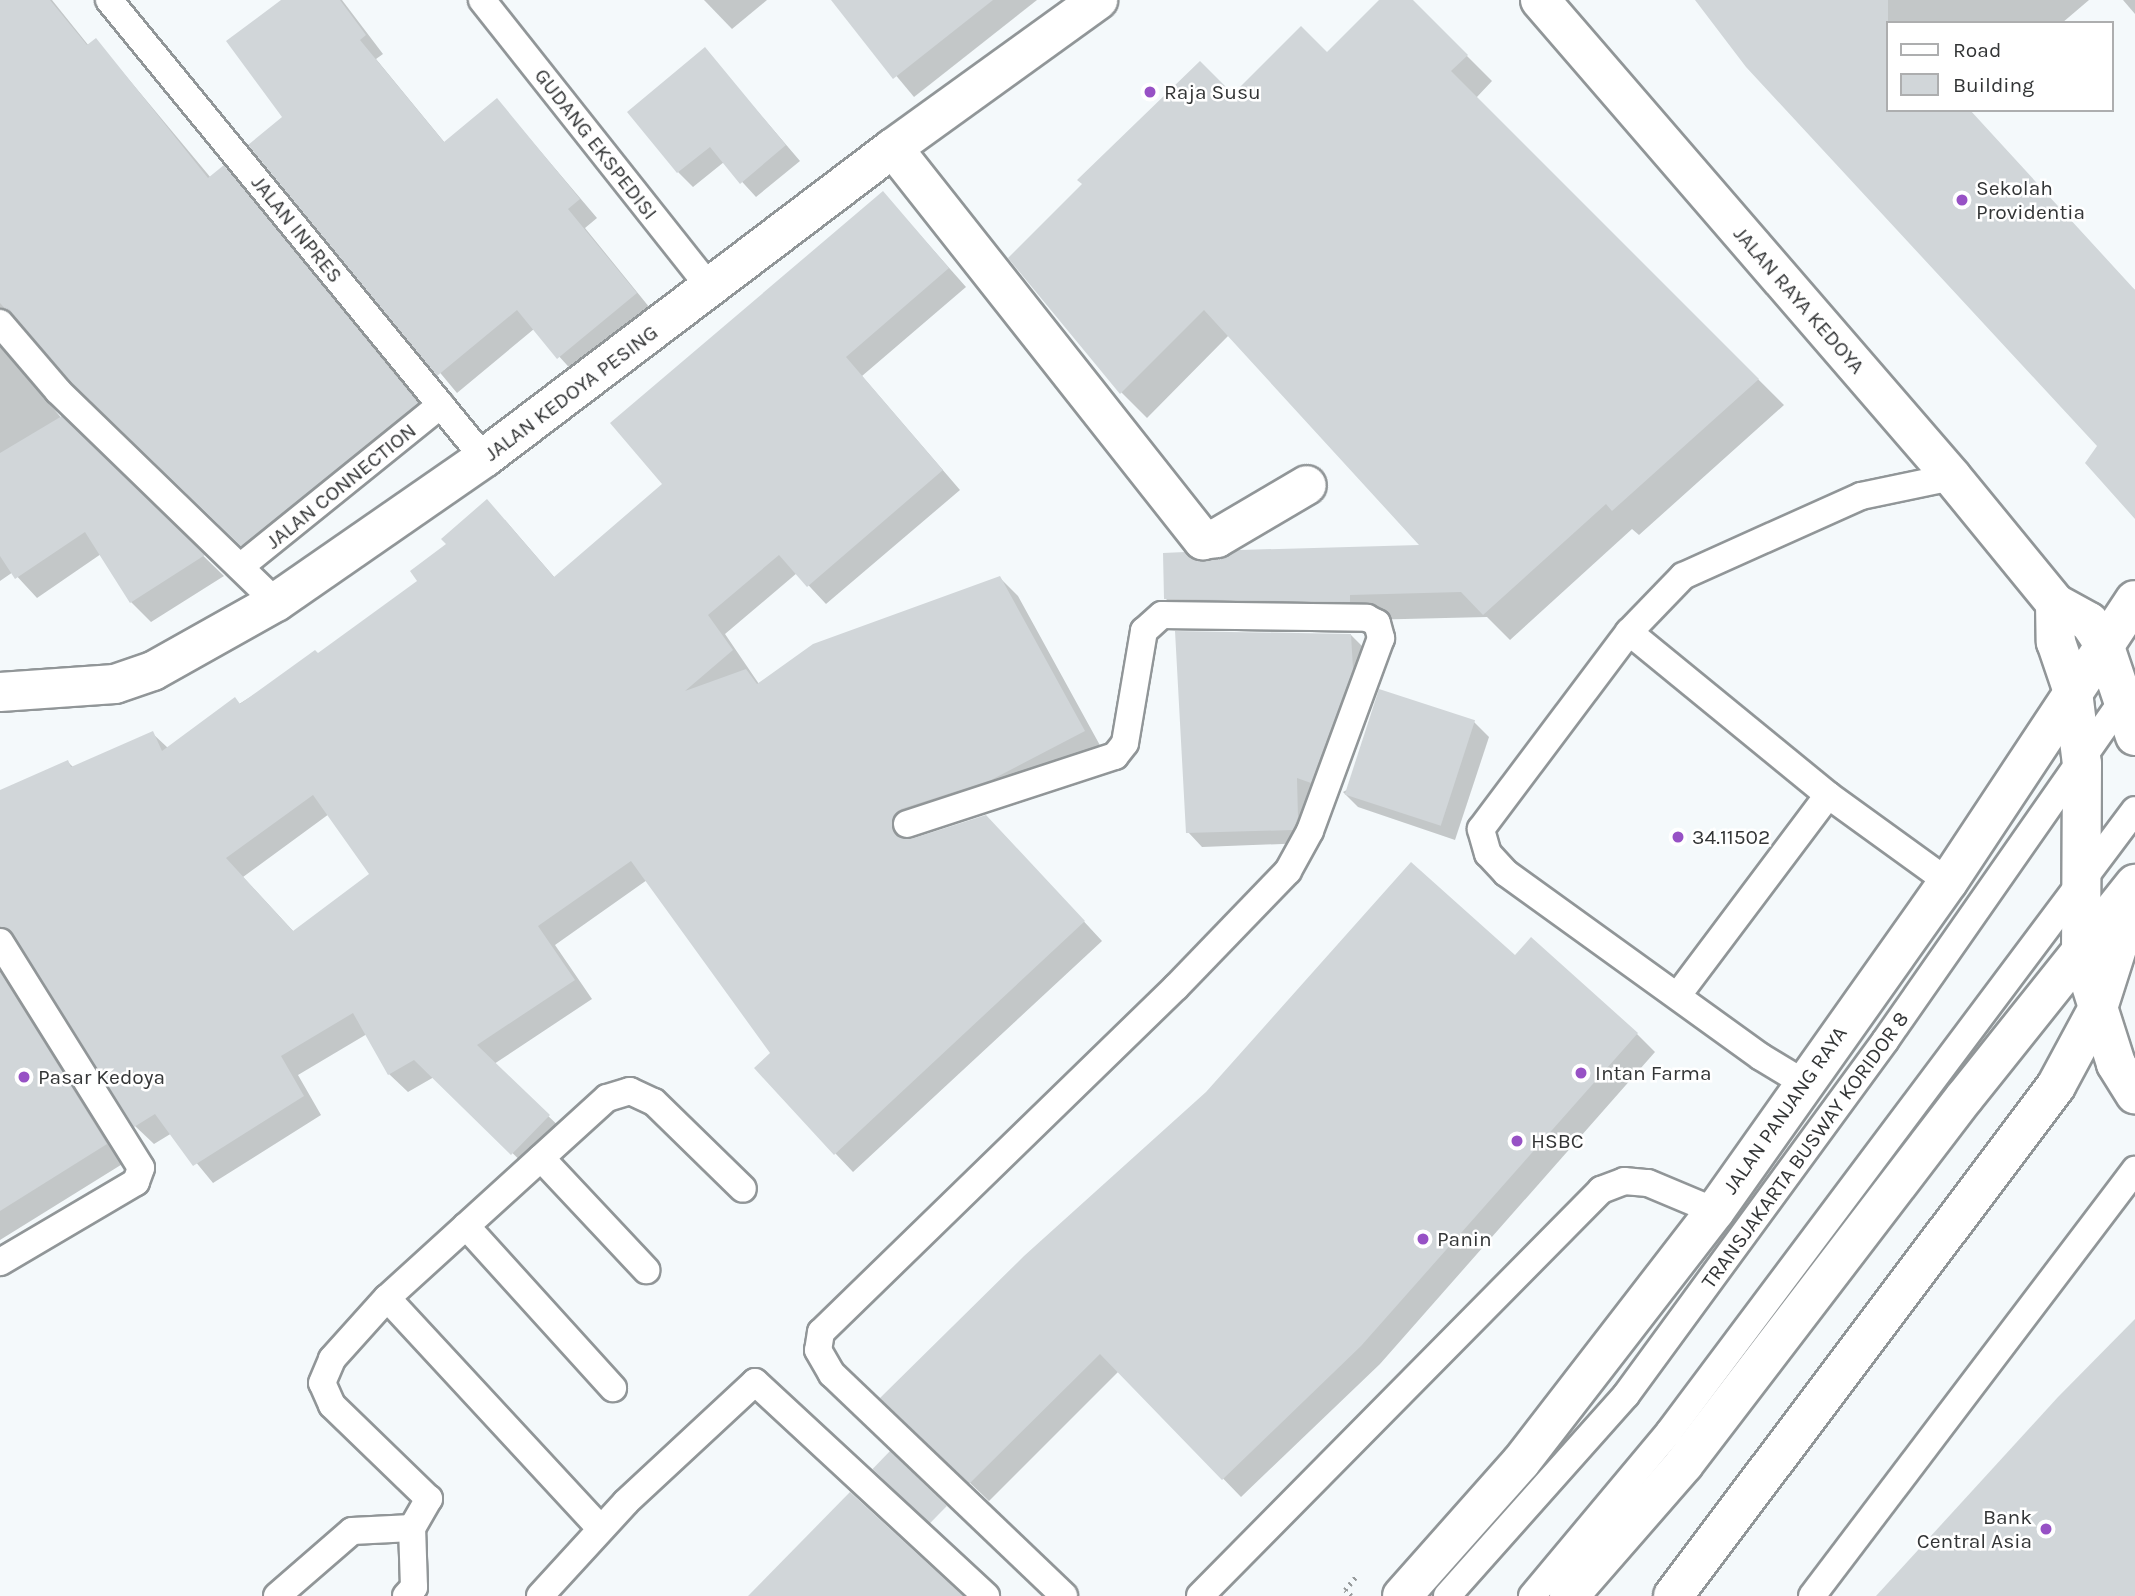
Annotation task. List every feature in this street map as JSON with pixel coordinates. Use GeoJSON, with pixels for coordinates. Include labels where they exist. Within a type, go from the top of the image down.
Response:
{"type":"FeatureCollection","features":[{"type":"Feature","properties":{"kind":"street","name":"JALAN KEDOYA PESING"},"geometry":{"type":"LineString","coordinates":[[0,692],[115,684],[153,671],[276,602],[484,458],[893,148],[1098,0]]}},
{"type":"Feature","properties":{"kind":"street","name":"JALAN RAYA KEDOYA"},"geometry":{"type":"LineString","coordinates":[[1540,0],[1952,477],[2055,603],[2089,622],[2130,690],[2135,736]]}},
{"type":"Feature","properties":{"kind":"street"},"geometry":{"type":"LineString","coordinates":[[893,148],[1203,540],[1217,538],[1307,485]]}},
{"type":"Feature","properties":{"kind":"street","name":"JALAN PANJANG RAYA"},"geometry":{"type":"LineString","coordinates":[[1402,1596],[1521,1462],[1715,1211],[1948,882],[2135,600]]}},
{"type":"Feature","properties":{"kind":"street"},"geometry":{"type":"LineString","coordinates":[[2055,603],[2056,642],[2073,692],[2082,764],[2079,888],[2081,954],[2116,1064],[2135,1094]]}},
{"type":"Feature","properties":{"kind":"street"},"geometry":{"type":"LineString","coordinates":[[1569,1596],[1684,1464],[1955,1109],[2135,884]]}},
{"type":"Feature","properties":{"kind":"street"},"geometry":{"type":"LineString","coordinates":[[1673,1596],[2056,1086],[2098,1009],[2135,892]]}},
{"type":"Feature","properties":{"kind":"lane","name":"JALAN INPRES"},"geometry":{"type":"LineString","coordinates":[[109,0],[484,458]]}},
{"type":"Feature","properties":{"kind":"lane","name":"GUDANG EKSPEDISI"},"geometry":{"type":"LineString","coordinates":[[482,0],[710,288]]}},
{"type":"Feature","properties":{"kind":"lane"},"geometry":{"type":"LineString","coordinates":[[0,323],[58,391],[276,602]]}},
{"type":"Feature","properties":{"kind":"lane","name":"JALAN CONNECTION"},"geometry":{"type":"LineString","coordinates":[[240,567],[441,405]]}},
{"type":"Feature","properties":{"kind":"lane"},"geometry":{"type":"LineString","coordinates":[[1804,1083],[1506,873],[1488,854],[1480,829],[1629,632],[1683,576],[1861,496],[1952,477]]}},
{"type":"Feature","properties":{"kind":"lane"},"geometry":{"type":"LineString","coordinates":[[907,824],[1115,756],[1125,743],[1129,727],[1144,631],[1162,615],[1367,618],[1377,623],[1381,638],[1310,831],[1288,871],[1177,987],[821,1332],[818,1350],[832,1374],[1064,1596]]}},
{"type":"Feature","properties":{"kind":"lane"},"geometry":{"type":"LineString","coordinates":[[1629,632],[1828,795],[1948,882]]}},
{"type":"Feature","properties":{"kind":"lane","name":"TRANSJAKARTA BUSWAY KORIDOR 8"},"geometry":{"type":"LineString","coordinates":[[1447,1596],[1626,1395],[2082,764],[2130,690]]}},
{"type":"Feature","properties":{"kind":"lane"},"geometry":{"type":"LineString","coordinates":[[1678,995],[1828,795]]}},
{"type":"Feature","properties":{"kind":"lane"},"geometry":{"type":"LineString","coordinates":[[1532,1596],[1669,1432],[1918,1095],[2079,888],[2135,810]]}},
{"type":"Feature","properties":{"kind":"lane"},"geometry":{"type":"LineString","coordinates":[[0,942],[141,1167],[136,1182],[0,1262]]}},
{"type":"Feature","properties":{"kind":"lane"},"geometry":{"type":"LineString","coordinates":[[407,1596],[414,1587],[412,1528],[429,1499],[332,1405],[322,1383],[332,1359],[387,1297],[607,1098],[630,1091],[654,1101],[743,1189]]}},
{"type":"Feature","properties":{"kind":"lane"},"geometry":{"type":"LineString","coordinates":[[541,1158],[646,1270]]}},
{"type":"Feature","properties":{"kind":"lane"},"geometry":{"type":"LineString","coordinates":[[1812,1596],[2135,1170]]}},
{"type":"Feature","properties":{"kind":"lane"},"geometry":{"type":"LineString","coordinates":[[1200,1596],[1601,1190],[1624,1181],[1648,1182],[1715,1211]]}},
{"type":"Feature","properties":{"kind":"lane"},"geometry":{"type":"LineString","coordinates":[[466,1226],[613,1388]]}},
{"type":"Feature","properties":{"kind":"lane"},"geometry":{"type":"LineString","coordinates":[[387,1297],[600,1528]]}},
{"type":"Feature","properties":{"kind":"lane"},"geometry":{"type":"LineString","coordinates":[[540,1596],[600,1528],[755,1382],[986,1596]]}},
{"type":"Feature","properties":{"kind":"lane"},"geometry":{"type":"LineString","coordinates":[[277,1596],[352,1531],[412,1528]]}},
{"type":"Feature","properties":{"kind":"path"},"geometry":{"type":"LineString","coordinates":[[1345,1590],[1351,1596]]}},
{"type":"Feature","properties":{"kind":"building"},"geometry":{"type":"Polygon","coordinates":[[[0,0],[50,0],[87,45],[96,38],[208,178],[224,165],[418,403],[241,546],[69,380],[0,303],[0,0]]]}},
{"type":"Feature","properties":{"kind":"building"},"geometry":{"type":"Polygon","coordinates":[[[281,0],[340,0],[366,35],[360,40],[444,142],[497,98],[580,199],[568,209],[637,293],[557,359],[517,310],[437,376],[248,145],[282,117],[226,41],[281,0]]]}},
{"type":"Feature","properties":{"kind":"building"},"geometry":{"type":"Polygon","coordinates":[[[831,0],[993,0],[893,79],[831,0]]]}},
{"type":"Feature","properties":{"kind":"building"},"geometry":{"type":"Polygon","coordinates":[[[1379,0],[1413,0],[1468,55],[1451,71],[1759,379],[1612,511],[1606,504],[1483,615],[1461,592],[1350,595],[1350,602],[1164,599],[1163,553],[1185,552],[1206,562],[1239,550],[1419,545],[1204,310],[1120,394],[1008,258],[1082,184],[1077,180],[1200,61],[1233,94],[1301,26],[1327,52],[1379,0]]]}},
{"type":"Feature","properties":{"kind":"building","name":"Sekolah Providentia"},"geometry":{"type":"Polygon","coordinates":[[[1695,0],[1888,0],[1886,112],[1972,112],[2135,290],[2135,519],[2085,463],[2097,446],[1746,67],[1695,0]]]}},
{"type":"Feature","properties":{"kind":"building"},"geometry":{"type":"Polygon","coordinates":[[[705,47],[786,145],[740,184],[710,147],[677,173],[627,112],[705,47]]]}},
{"type":"Feature","properties":{"kind":"building"},"geometry":{"type":"Polygon","coordinates":[[[883,191],[949,268],[846,357],[943,470],[807,587],[779,555],[708,615],[733,650],[685,691],[746,669],[757,684],[813,644],[1000,576],[1085,731],[991,780],[901,809],[892,820],[892,828],[897,836],[911,839],[986,815],[1085,921],[834,1155],[754,1068],[770,1053],[631,861],[538,926],[575,980],[477,1045],[550,1115],[511,1155],[414,1060],[388,1075],[353,1013],[281,1056],[304,1096],[193,1166],[155,1114],[134,1127],[13,934],[0,926],[0,790],[68,760],[71,767],[153,731],[162,751],[235,697],[240,704],[315,650],[318,653],[417,581],[410,571],[446,544],[441,539],[487,499],[554,577],[662,484],[610,423],[883,191]],[[313,795],[226,858],[293,931],[369,874],[313,795]]]}},
{"type":"Feature","properties":{"kind":"building"},"geometry":{"type":"Polygon","coordinates":[[[62,416],[205,555],[130,603],[85,532],[15,579],[0,556],[0,453],[62,416]]]}},
{"type":"Feature","properties":{"kind":"building"},"geometry":{"type":"Polygon","coordinates":[[[1175,631],[1351,634],[1353,669],[1311,783],[1297,778],[1298,817],[1293,830],[1186,833],[1175,631]]]}},
{"type":"Feature","properties":{"kind":"building"},"geometry":{"type":"Polygon","coordinates":[[[1379,689],[1475,720],[1441,826],[1345,795],[1379,689]]]}},
{"type":"Feature","properties":{"kind":"building"},"geometry":{"type":"Polygon","coordinates":[[[1411,862],[1515,955],[1531,937],[1638,1033],[1361,1346],[1222,1480],[1100,1354],[969,1484],[880,1398],[1024,1256],[1206,1092],[1411,862]]]}},
{"type":"Feature","properties":{"kind":"building","name":"Pasar Kedoya"},"geometry":{"type":"Polygon","coordinates":[[[0,972],[107,1144],[0,1211],[0,972]]]}},
{"type":"Feature","properties":{"kind":"building"},"geometry":{"type":"Polygon","coordinates":[[[2135,1319],[2135,1596],[1876,1596],[2058,1397],[2135,1319]]]}},
{"type":"Feature","properties":{"kind":"building"},"geometry":{"type":"Polygon","coordinates":[[[890,1451],[947,1506],[929,1524],[873,1469],[890,1451]]]}},
{"type":"Feature","properties":{"kind":"building"},"geometry":{"type":"Polygon","coordinates":[[[850,1492],[963,1596],[748,1596],[850,1492]]]}},
{"type":"Feature","properties":{"kind":"place","name":"Raja Susu"},"geometry":{"type":"Point","coordinates":[1150,92]}},
{"type":"Feature","properties":{"kind":"place","name":"Sekolah Providentia"},"geometry":{"type":"Point","coordinates":[1962,200]}},
{"type":"Feature","properties":{"kind":"place","name":"34.11502"},"geometry":{"type":"Point","coordinates":[1678,837]}},
{"type":"Feature","properties":{"kind":"place","name":"Intan Farma"},"geometry":{"type":"Point","coordinates":[1581,1073]}},
{"type":"Feature","properties":{"kind":"place","name":"Pasar Kedoya"},"geometry":{"type":"Point","coordinates":[24,1077]}},
{"type":"Feature","properties":{"kind":"place","name":"HSBC"},"geometry":{"type":"Point","coordinates":[1517,1141]}},
{"type":"Feature","properties":{"kind":"place","name":"Panin"},"geometry":{"type":"Point","coordinates":[1423,1239]}},
{"type":"Feature","properties":{"kind":"place","name":"Bank Central Asia"},"geometry":{"type":"Point","coordinates":[2046,1529]}}]}
